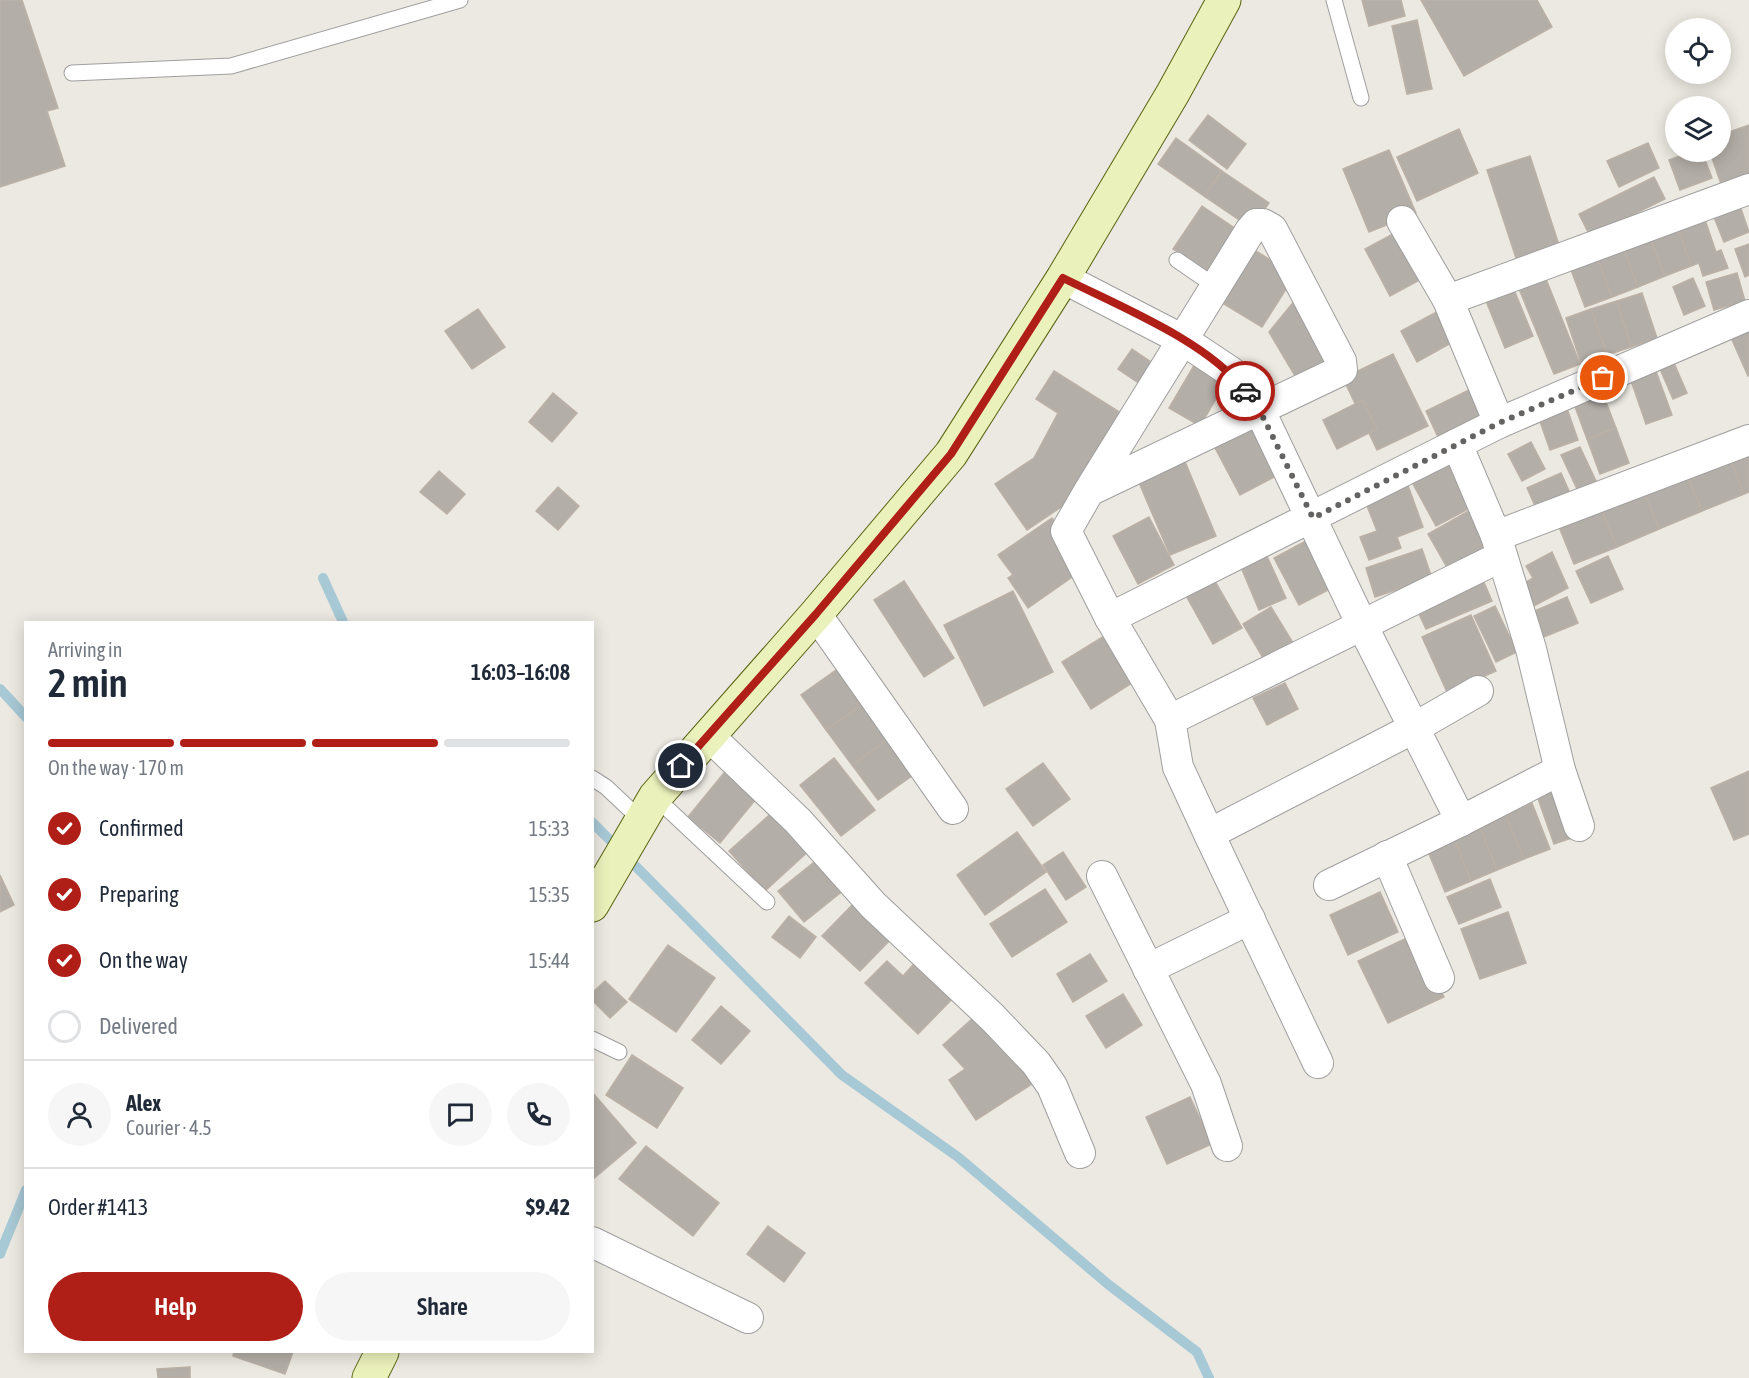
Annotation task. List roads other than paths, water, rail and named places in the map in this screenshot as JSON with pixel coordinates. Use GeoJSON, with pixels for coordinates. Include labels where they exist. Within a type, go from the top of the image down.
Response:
{"type":"FeatureCollection","features":[{"type":"Feature","properties":{"kind":"street"},"geometry":{"type":"LineString","coordinates":[[594,901],[642,817],[708,735],[816,614],[951,454],[1063,278],[1173,93],[1224,0]]}},
{"type":"Feature","properties":{"kind":"street"},"geometry":{"type":"LineString","coordinates":[[1448,300],[1749,189]]}},
{"type":"Feature","properties":{"kind":"street"},"geometry":{"type":"LineString","coordinates":[[1402,221],[1448,300],[1499,423]]}},
{"type":"Feature","properties":{"kind":"street"},"geometry":{"type":"LineString","coordinates":[[1089,491],[1342,370],[1341,361],[1272,229],[1263,224],[1256,224],[1215,286],[1183,340],[1089,491],[1065,531],[1110,618],[1170,720],[1179,767],[1318,1063]]}},
{"type":"Feature","properties":{"kind":"street"},"geometry":{"type":"LineString","coordinates":[[1063,278],[1183,340],[1231,372],[1260,411],[1313,518],[1362,625],[1461,821]]}},
{"type":"Feature","properties":{"kind":"street"},"geometry":{"type":"LineString","coordinates":[[1110,618],[1499,423],[1749,315]]}},
{"type":"Feature","properties":{"kind":"street"},"geometry":{"type":"LineString","coordinates":[[1170,720],[1362,625],[1499,546],[1749,440]]}},
{"type":"Feature","properties":{"kind":"street"},"geometry":{"type":"LineString","coordinates":[[1457,444],[1499,546],[1531,649],[1560,770],[1579,826]]}},
{"type":"Feature","properties":{"kind":"street"},"geometry":{"type":"LineString","coordinates":[[816,614],[952,809]]}},
{"type":"Feature","properties":{"kind":"street"},"geometry":{"type":"LineString","coordinates":[[1209,834],[1414,728],[1478,691]]}},
{"type":"Feature","properties":{"kind":"street"},"geometry":{"type":"LineString","coordinates":[[708,735],[798,821],[873,905],[992,1017],[1036,1063],[1052,1086],[1080,1153]]}},
{"type":"Feature","properties":{"kind":"street"},"geometry":{"type":"LineString","coordinates":[[1329,885],[1560,770]]}},
{"type":"Feature","properties":{"kind":"street"},"geometry":{"type":"LineString","coordinates":[[1386,856],[1439,978]]}},
{"type":"Feature","properties":{"kind":"street"},"geometry":{"type":"LineString","coordinates":[[1102,876],[1206,1084],[1227,1146]]}},
{"type":"Feature","properties":{"kind":"street"},"geometry":{"type":"LineString","coordinates":[[1148,969],[1250,919]]}},
{"type":"Feature","properties":{"kind":"street"},"geometry":{"type":"LineString","coordinates":[[594,1243],[748,1318]]}},
{"type":"Feature","properties":{"kind":"street"},"geometry":{"type":"LineString","coordinates":[[369,1378],[382,1353]]}},
{"type":"Feature","properties":{"kind":"lane"},"geometry":{"type":"LineString","coordinates":[[72,73],[231,66],[460,0]]}},
{"type":"Feature","properties":{"kind":"lane"},"geometry":{"type":"LineString","coordinates":[[1334,0],[1361,98]]}},
{"type":"Feature","properties":{"kind":"lane"},"geometry":{"type":"LineString","coordinates":[[1178,260],[1215,286]]}},
{"type":"Feature","properties":{"kind":"lane"},"geometry":{"type":"LineString","coordinates":[[594,779],[642,817],[767,902]]}},
{"type":"Feature","properties":{"kind":"lane"},"geometry":{"type":"LineString","coordinates":[[594,1040],[619,1052]]}},
{"type":"Feature","properties":{"kind":"waterway"},"geometry":{"type":"LineString","coordinates":[[323,578],[343,621]]}},
{"type":"Feature","properties":{"kind":"waterway"},"geometry":{"type":"LineString","coordinates":[[0,689],[24,715]]}},
{"type":"Feature","properties":{"kind":"waterway"},"geometry":{"type":"LineString","coordinates":[[594,824],[842,1075],[958,1157],[1109,1285],[1197,1352],[1209,1378]]}},
{"type":"Feature","properties":{"kind":"waterway"},"geometry":{"type":"LineString","coordinates":[[0,1254],[24,1195]]}}]}
